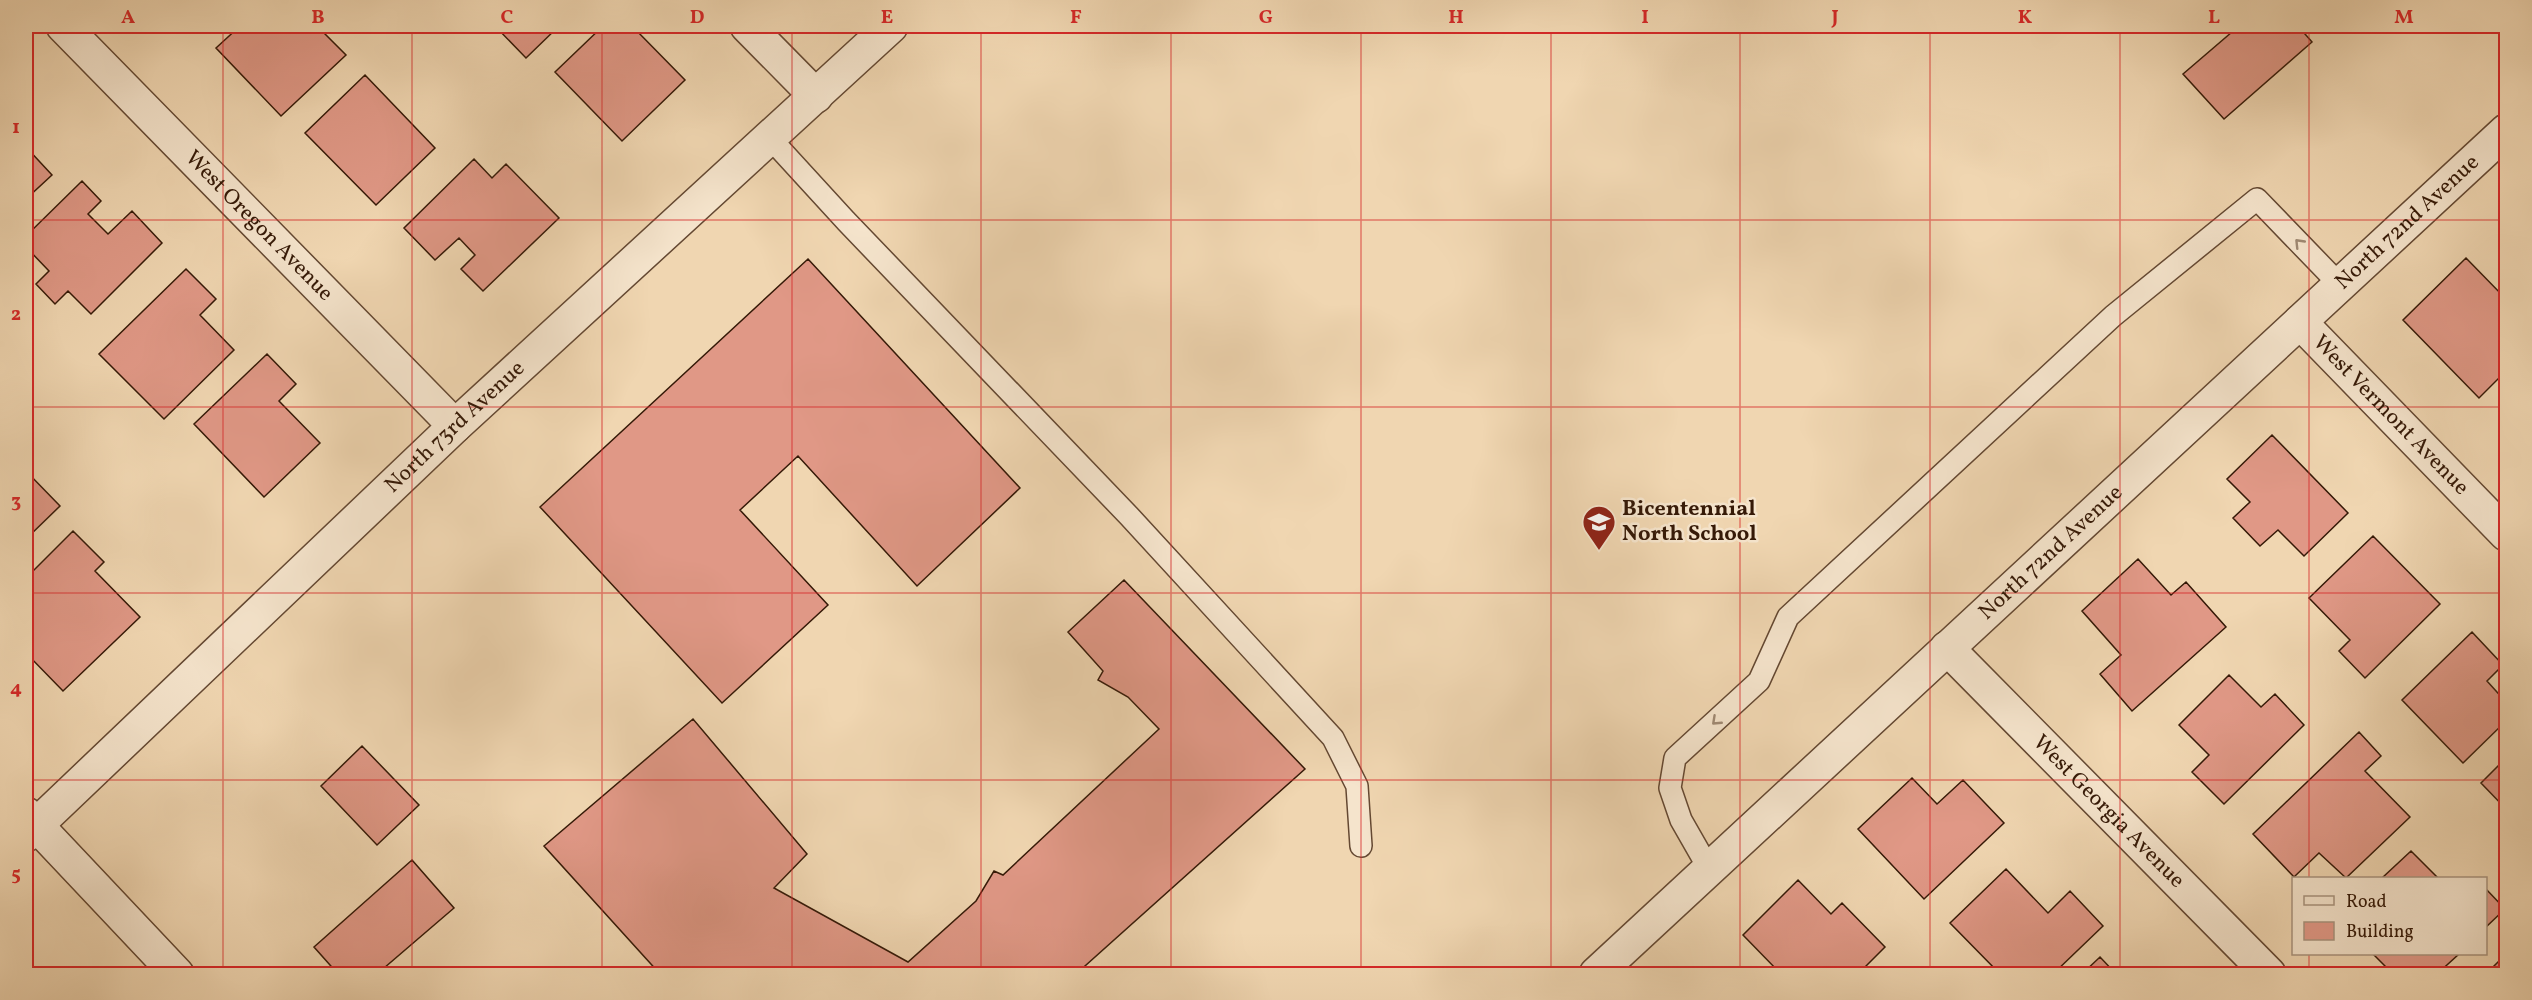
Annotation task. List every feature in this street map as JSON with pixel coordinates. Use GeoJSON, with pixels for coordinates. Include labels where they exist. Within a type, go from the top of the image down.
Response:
{"type":"FeatureCollection","features":[{"type":"Feature","properties":{"kind":"street","name":"West Oregon Avenue"},"geometry":{"type":"LineString","coordinates":[[63,26],[455,426]]}},
{"type":"Feature","properties":{"kind":"street"},"geometry":{"type":"LineString","coordinates":[[747,26],[816,96]]}},
{"type":"Feature","properties":{"kind":"street","name":"North 73rd Avenue"},"geometry":{"type":"LineString","coordinates":[[29,825],[455,426],[891,26]]}},
{"type":"Feature","properties":{"kind":"street","name":"North 72nd Avenue"},"geometry":{"type":"LineString","coordinates":[[1604,972],[1709,869],[2506,131]]}},
{"type":"Feature","properties":{"kind":"street","name":"West Vermont Avenue"},"geometry":{"type":"LineString","coordinates":[[2300,322],[2506,534]]}},
{"type":"Feature","properties":{"kind":"street","name":"West Georgia Avenue"},"geometry":{"type":"LineString","coordinates":[[1947,648],[2269,975]]}},
{"type":"Feature","properties":{"kind":"street"},"geometry":{"type":"LineString","coordinates":[[29,825],[177,975]]}},
{"type":"Feature","properties":{"kind":"lane"},"geometry":{"type":"LineString","coordinates":[[770,138],[854,230],[1129,516],[1333,738],[1357,786],[1361,846]]}},
{"type":"Feature","properties":{"kind":"lane"},"geometry":{"type":"LineString","coordinates":[[1709,869],[1682,820],[1670,788],[1675,758],[1759,681],[1788,617],[2113,316],[2257,199],[2340,285]]}},
{"type":"Feature","properties":{"kind":"building"},"geometry":{"type":"Polygon","coordinates":[[[240,26],[317,26],[346,55],[281,116],[216,48],[240,26]]]}},
{"type":"Feature","properties":{"kind":"building"},"geometry":{"type":"Polygon","coordinates":[[[495,26],[559,26],[526,58],[495,26]]]}},
{"type":"Feature","properties":{"kind":"building"},"geometry":{"type":"Polygon","coordinates":[[[603,26],[632,26],[685,80],[622,141],[555,72],[603,26]]]}},
{"type":"Feature","properties":{"kind":"building"},"geometry":{"type":"Polygon","coordinates":[[[2239,26],[2298,26],[2312,42],[2224,119],[2183,74],[2239,26]]]}},
{"type":"Feature","properties":{"kind":"building"},"geometry":{"type":"Polygon","coordinates":[[[365,75],[435,148],[376,205],[305,133],[365,75]]]}},
{"type":"Feature","properties":{"kind":"building"},"geometry":{"type":"Polygon","coordinates":[[[26,125],[32,133],[26,139],[26,125]]]}},
{"type":"Feature","properties":{"kind":"building"},"geometry":{"type":"Polygon","coordinates":[[[26,147],[52,175],[26,199],[26,147]]]}},
{"type":"Feature","properties":{"kind":"building"},"geometry":{"type":"Polygon","coordinates":[[[474,159],[492,178],[506,164],[559,218],[483,291],[461,269],[475,255],[459,238],[435,260],[404,228],[474,159]]]}},
{"type":"Feature","properties":{"kind":"building"},"geometry":{"type":"Polygon","coordinates":[[[82,181],[101,201],[88,214],[108,234],[132,211],[162,243],[91,314],[68,291],[55,304],[36,284],[49,271],[26,247],[26,236],[82,181]]]}},
{"type":"Feature","properties":{"kind":"building"},"geometry":{"type":"Polygon","coordinates":[[[2466,258],[2506,299],[2506,371],[2479,398],[2403,320],[2466,258]]]}},
{"type":"Feature","properties":{"kind":"building"},"geometry":{"type":"Polygon","coordinates":[[[808,259],[1020,488],[917,586],[798,456],[740,510],[828,605],[722,703],[540,507],[808,259]]]}},
{"type":"Feature","properties":{"kind":"building"},"geometry":{"type":"Polygon","coordinates":[[[186,269],[216,299],[200,315],[234,350],[164,419],[99,354],[186,269]]]}},
{"type":"Feature","properties":{"kind":"building"},"geometry":{"type":"Polygon","coordinates":[[[267,354],[296,384],[279,401],[320,443],[264,497],[194,424],[267,354]]]}},
{"type":"Feature","properties":{"kind":"building"},"geometry":{"type":"Polygon","coordinates":[[[2272,435],[2348,513],[2304,556],[2278,530],[2260,546],[2233,518],[2250,502],[2227,479],[2272,435]]]}},
{"type":"Feature","properties":{"kind":"building"},"geometry":{"type":"Polygon","coordinates":[[[26,471],[60,506],[26,539],[26,471]]]}},
{"type":"Feature","properties":{"kind":"building"},"geometry":{"type":"Polygon","coordinates":[[[73,531],[104,562],[95,571],[140,617],[63,691],[26,653],[26,578],[73,531]]]}},
{"type":"Feature","properties":{"kind":"building"},"geometry":{"type":"Polygon","coordinates":[[[2373,536],[2440,604],[2365,678],[2339,651],[2350,640],[2309,598],[2373,536]]]}},
{"type":"Feature","properties":{"kind":"building"},"geometry":{"type":"Polygon","coordinates":[[[2138,559],[2171,595],[2186,582],[2226,627],[2132,711],[2100,674],[2121,655],[2082,611],[2138,559]]]}},
{"type":"Feature","properties":{"kind":"building"},"geometry":{"type":"Polygon","coordinates":[[[1124,580],[1305,769],[1076,974],[660,974],[544,846],[693,719],[807,854],[774,888],[908,962],[976,901],[994,871],[1003,875],[1159,729],[1128,697],[1098,680],[1103,671],[1068,632],[1124,580]]]}},
{"type":"Feature","properties":{"kind":"building"},"geometry":{"type":"Polygon","coordinates":[[[2472,632],[2503,665],[2487,681],[2506,702],[2506,721],[2463,763],[2402,700],[2472,632]]]}},
{"type":"Feature","properties":{"kind":"building"},"geometry":{"type":"Polygon","coordinates":[[[2229,675],[2261,707],[2275,694],[2304,725],[2224,804],[2192,772],[2209,755],[2179,725],[2229,675]]]}},
{"type":"Feature","properties":{"kind":"building"},"geometry":{"type":"Polygon","coordinates":[[[2359,732],[2381,756],[2365,771],[2410,817],[2347,877],[2319,853],[2294,877],[2253,834],[2359,732]]]}},
{"type":"Feature","properties":{"kind":"building"},"geometry":{"type":"Polygon","coordinates":[[[362,746],[419,805],[377,845],[321,786],[362,746]]]}},
{"type":"Feature","properties":{"kind":"building"},"geometry":{"type":"Polygon","coordinates":[[[2506,758],[2506,809],[2481,783],[2506,758]]]}},
{"type":"Feature","properties":{"kind":"building"},"geometry":{"type":"Polygon","coordinates":[[[1912,778],[1937,804],[1963,780],[2004,823],[1924,899],[1858,829],[1912,778]]]}},
{"type":"Feature","properties":{"kind":"building"},"geometry":{"type":"Polygon","coordinates":[[[2411,851],[2437,877],[2383,877],[2411,851]]]}},
{"type":"Feature","properties":{"kind":"building"},"geometry":{"type":"Polygon","coordinates":[[[412,860],[454,908],[377,974],[338,974],[314,947],[412,860]]]}},
{"type":"Feature","properties":{"kind":"building"},"geometry":{"type":"Polygon","coordinates":[[[2006,869],[2048,913],[2070,891],[2103,926],[2053,974],[2000,974],[1950,923],[2006,869]]]}},
{"type":"Feature","properties":{"kind":"building"},"geometry":{"type":"Polygon","coordinates":[[[1798,880],[1831,914],[1842,903],[1885,947],[1858,974],[1776,974],[1779,972],[1743,935],[1798,880]]]}},
{"type":"Feature","properties":{"kind":"building"},"geometry":{"type":"Polygon","coordinates":[[[2487,890],[2505,909],[2487,926],[2487,890]]]}},
{"type":"Feature","properties":{"kind":"building"},"geometry":{"type":"Polygon","coordinates":[[[2506,954],[2506,974],[2486,974],[2506,954]]]}},
{"type":"Feature","properties":{"kind":"building"},"geometry":{"type":"Polygon","coordinates":[[[2374,955],[2458,955],[2437,974],[2393,974],[2374,955]]]}},
{"type":"Feature","properties":{"kind":"building"},"geometry":{"type":"Polygon","coordinates":[[[2100,957],[2116,974],[2082,974],[2100,957]]]}},
{"type":"Feature","properties":{"kind":"place","name":"Bicentennial North School"},"geometry":{"type":"Point","coordinates":[1599,551]}}]}
